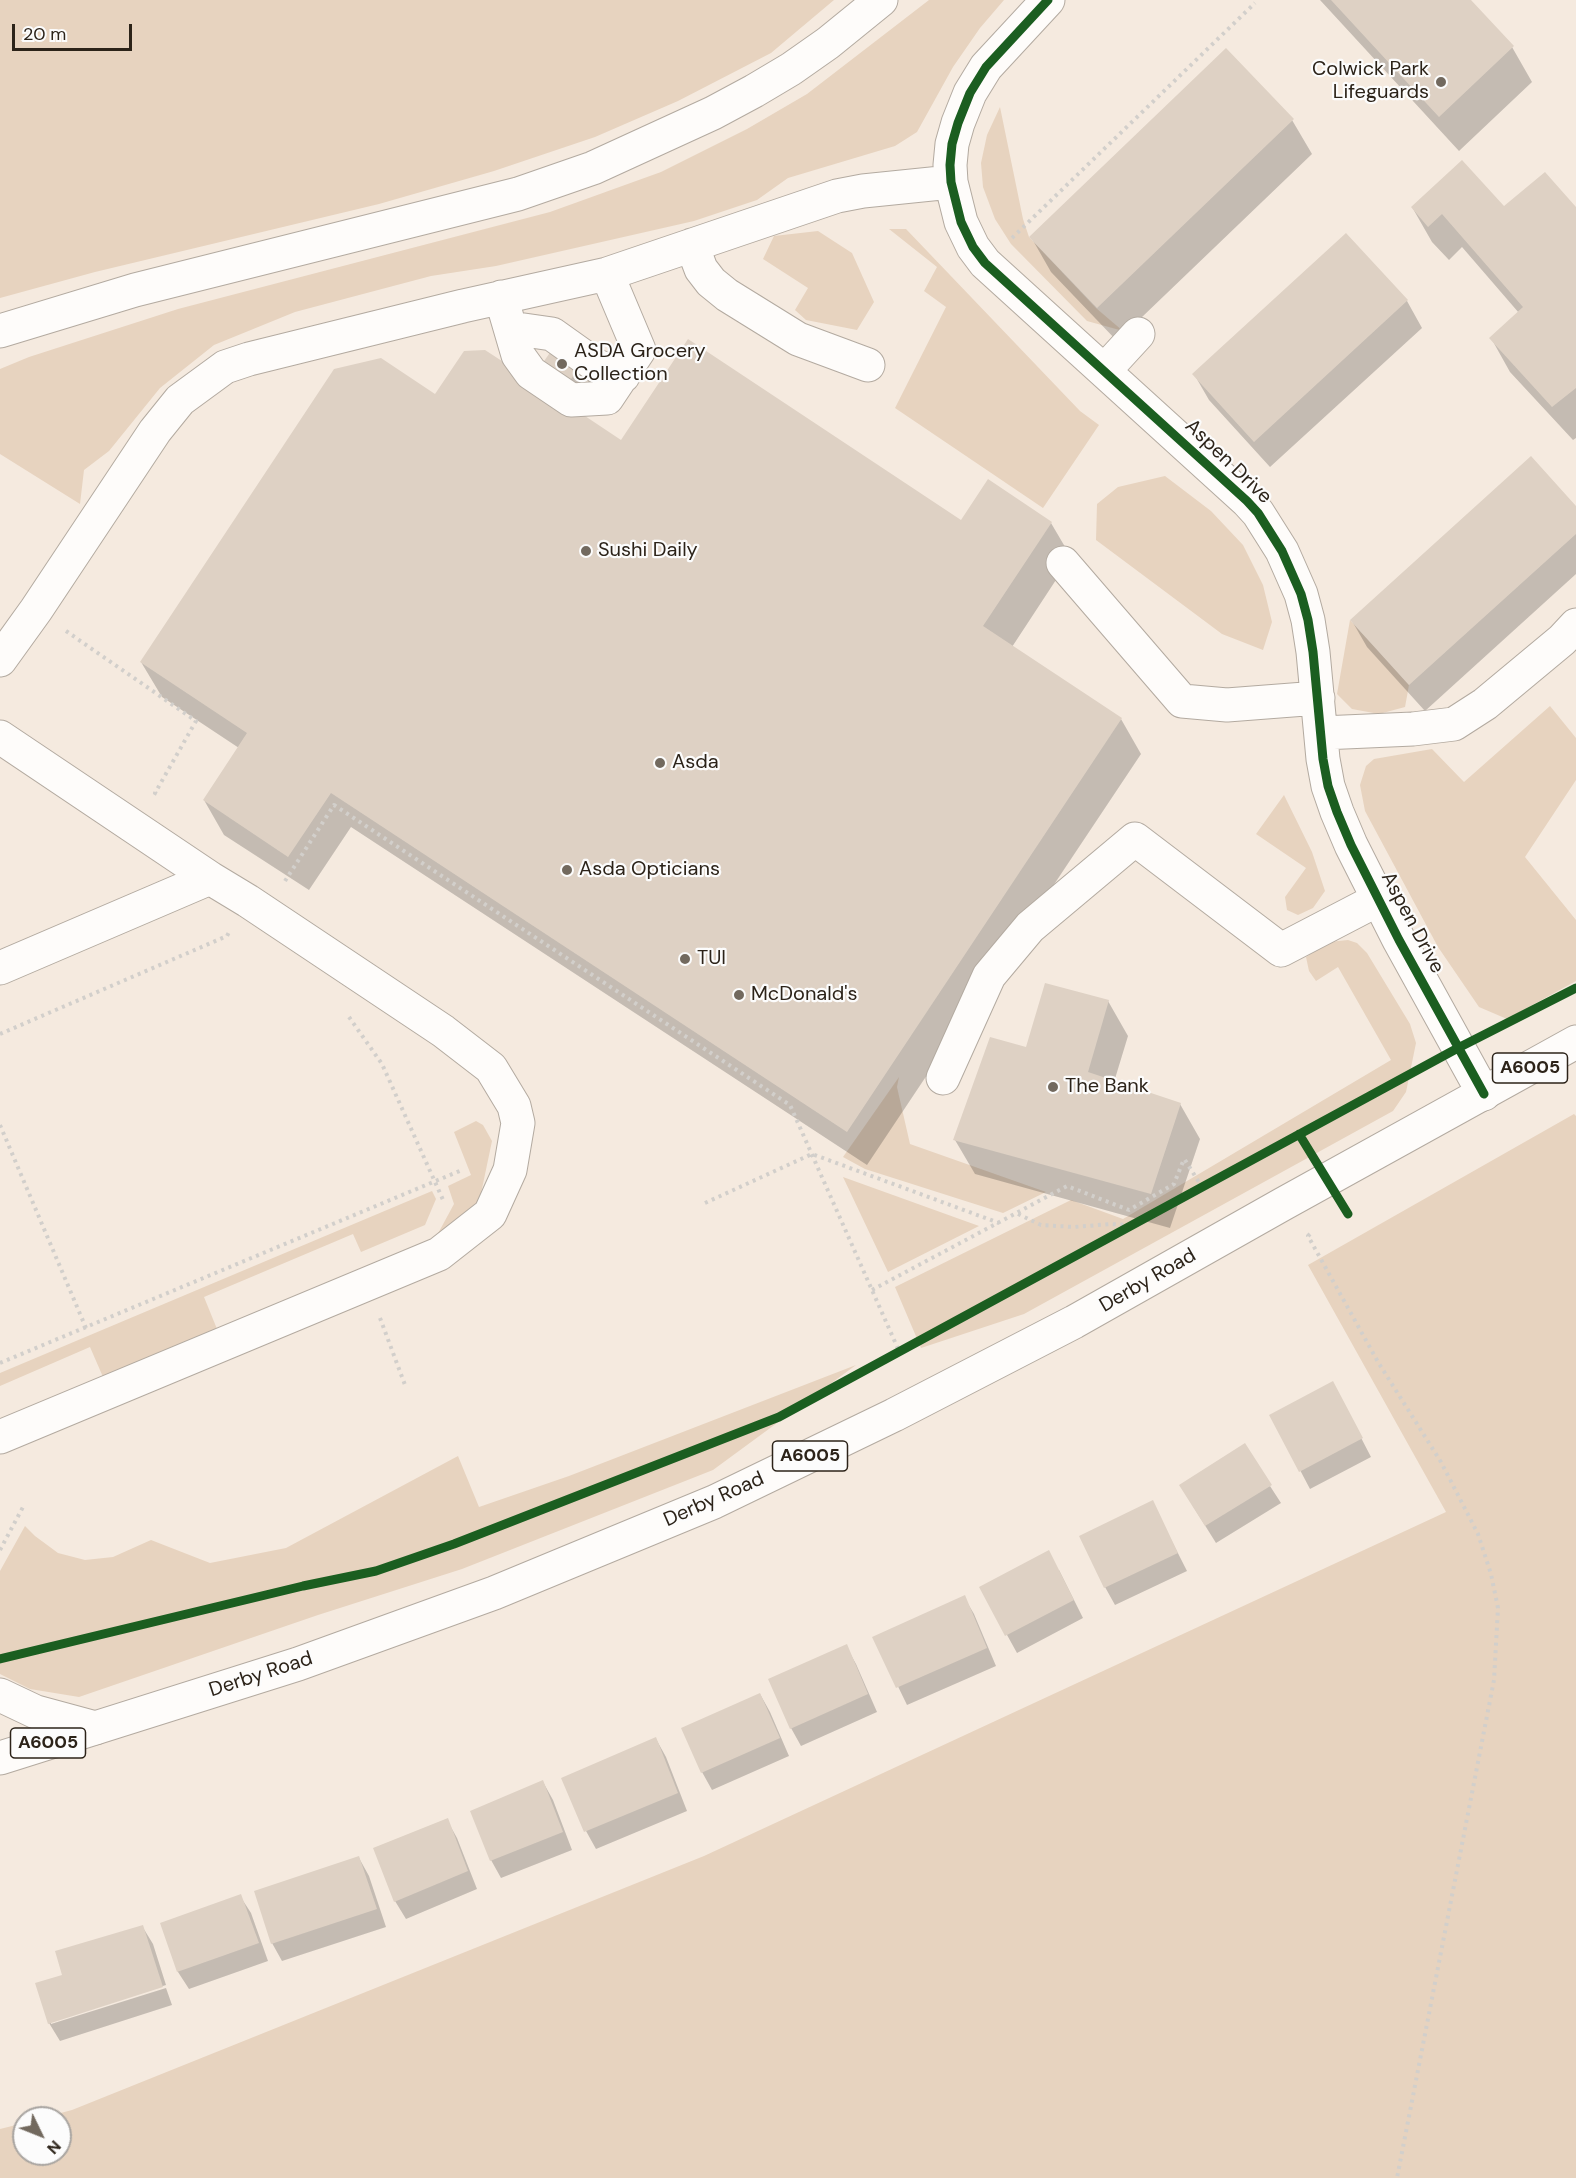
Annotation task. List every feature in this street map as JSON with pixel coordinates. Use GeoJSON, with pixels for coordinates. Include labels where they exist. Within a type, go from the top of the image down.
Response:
{"type":"FeatureCollection","features":[{"type":"Feature","properties":{"kind":"main road"},"geometry":{"type":"LineString","coordinates":[[0,332],[135,290],[518,194],[593,168],[713,114],[754,91],[828,43],[881,0]]}},
{"type":"Feature","properties":{"kind":"main road","name":"Aspen Drive"},"geometry":{"type":"LineString","coordinates":[[1048,0],[986,67],[970,93],[952,144],[951,182],[961,222],[973,247],[986,263],[1247,501],[1258,513],[1282,550],[1301,594],[1308,620],[1323,759],[1334,803],[1351,845],[1484,1094]]}},
{"type":"Feature","properties":{"kind":"main road"},"geometry":{"type":"LineString","coordinates":[[0,660],[155,431],[180,400],[225,367],[249,359],[501,297],[607,274],[837,196],[863,190],[951,182]]}},
{"type":"Feature","properties":{"kind":"main road"},"geometry":{"type":"LineString","coordinates":[[692,245],[701,269],[711,282],[727,295],[798,339],[868,365]]}},
{"type":"Feature","properties":{"kind":"main road"},"geometry":{"type":"LineString","coordinates":[[501,297],[518,355],[531,373],[571,400],[607,398],[639,350],[607,274]]}},
{"type":"Feature","properties":{"kind":"main road"},"geometry":{"type":"LineString","coordinates":[[510,328],[552,334],[597,366],[623,376]]}},
{"type":"Feature","properties":{"kind":"main road"},"geometry":{"type":"LineString","coordinates":[[1104,371],[1138,334]]}},
{"type":"Feature","properties":{"kind":"main road"},"geometry":{"type":"LineString","coordinates":[[1063,562],[1182,701],[1227,705],[1318,698]]}},
{"type":"Feature","properties":{"kind":"main road"},"geometry":{"type":"LineString","coordinates":[[1322,733],[1413,729],[1454,724],[1485,704],[1562,640],[1576,625]]}},
{"type":"Feature","properties":{"kind":"main road"},"geometry":{"type":"LineString","coordinates":[[0,737],[443,1031],[491,1068],[514,1106],[518,1123],[510,1170],[490,1214],[439,1254],[0,1437]]}},
{"type":"Feature","properties":{"kind":"main road"},"geometry":{"type":"LineString","coordinates":[[943,1078],[989,976],[1030,927],[1135,839],[1281,950],[1379,899]]}},
{"type":"Feature","properties":{"kind":"main road"},"geometry":{"type":"LineString","coordinates":[[0,968],[210,878]]}},
{"type":"Feature","properties":{"kind":"main road","name":"Derby Road"},"geometry":{"type":"LineString","coordinates":[[0,1758],[309,1660],[494,1593],[714,1502],[894,1415],[1074,1322],[1576,1042]]}},
{"type":"Feature","properties":{"kind":"main road"},"geometry":{"type":"LineString","coordinates":[[0,1695],[36,1712],[95,1728]]}},
{"type":"Feature","properties":{"kind":"path"},"geometry":{"type":"LineString","coordinates":[[986,263],[1255,3]]}},
{"type":"Feature","properties":{"kind":"path"},"geometry":{"type":"LineString","coordinates":[[36,610],[196,721],[155,793],[164,799]]}},
{"type":"Feature","properties":{"kind":"path"},"geometry":{"type":"LineString","coordinates":[[0,1034],[227,936],[268,869],[285,881],[334,805],[790,1105],[899,1351]]}},
{"type":"Feature","properties":{"kind":"path"},"geometry":{"type":"LineString","coordinates":[[347,968],[330,994],[351,1018],[382,1064],[445,1205]]}},
{"type":"Feature","properties":{"kind":"path"},"geometry":{"type":"LineString","coordinates":[[0,1125],[86,1328]]}},
{"type":"Feature","properties":{"kind":"path"},"geometry":{"type":"LineString","coordinates":[[705,1203],[812,1154],[999,1223]]}},
{"type":"Feature","properties":{"kind":"path"},"geometry":{"type":"LineString","coordinates":[[872,1290],[1067,1186],[1129,1210],[1174,1185],[1184,1159],[1202,1187]]}},
{"type":"Feature","properties":{"kind":"path"},"geometry":{"type":"LineString","coordinates":[[0,1363],[462,1170]]}},
{"type":"Feature","properties":{"kind":"path"},"geometry":{"type":"LineString","coordinates":[[1192,1192],[1212,1182]]}},
{"type":"Feature","properties":{"kind":"path"},"geometry":{"type":"LineString","coordinates":[[1017,1213],[1041,1225],[1074,1227],[1131,1225]]}},
{"type":"Feature","properties":{"kind":"path"},"geometry":{"type":"LineString","coordinates":[[1111,1236],[1141,1220]]}},
{"type":"Feature","properties":{"kind":"path"},"geometry":{"type":"LineString","coordinates":[[1318,1230],[1308,1236],[1378,1362],[1441,1462],[1478,1534],[1491,1574],[1498,1608],[1494,1680],[1397,2178]]}},
{"type":"Feature","properties":{"kind":"path"},"geometry":{"type":"LineString","coordinates":[[386,1276],[399,1305],[378,1313],[405,1385]]}},
{"type":"Feature","properties":{"kind":"path"},"geometry":{"type":"LineString","coordinates":[[889,1357],[909,1346]]}},
{"type":"Feature","properties":{"kind":"path"},"geometry":{"type":"LineString","coordinates":[[0,1550],[23,1507]]}},
{"type":"Feature","properties":{"kind":"shaded area"},"geometry":{"type":"Polygon","coordinates":[[[0,0],[834,0],[771,53],[678,101],[595,137],[494,171],[379,204],[95,272],[0,298],[0,0]]]}},
{"type":"Feature","properties":{"kind":"shaded area"},"geometry":{"type":"Polygon","coordinates":[[[929,0],[1004,0],[980,28],[953,67],[917,132],[895,146],[788,178],[757,200],[694,221],[496,266],[431,276],[295,312],[214,345],[160,388],[109,451],[84,470],[80,504],[0,454],[0,369],[29,357],[178,309],[550,212],[661,172],[747,129],[807,94],[929,0]]]}},
{"type":"Feature","properties":{"kind":"shaded area"},"geometry":{"type":"Polygon","coordinates":[[[1000,107],[1023,219],[1029,237],[1096,308],[1123,331],[1087,321],[1011,244],[995,219],[983,187],[981,163],[987,135],[1000,107]]]}},
{"type":"Feature","properties":{"kind":"shaded area"},"geometry":{"type":"Polygon","coordinates":[[[889,229],[906,229],[1080,411],[1099,425],[1043,508],[895,408],[946,307],[924,291],[937,267],[889,229]]]}},
{"type":"Feature","properties":{"kind":"shaded area"},"geometry":{"type":"Polygon","coordinates":[[[818,231],[852,253],[874,302],[857,330],[806,320],[795,310],[808,288],[763,259],[774,236],[818,231]]]}},
{"type":"Feature","properties":{"kind":"shaded area"},"geometry":{"type":"Polygon","coordinates":[[[1165,476],[1211,511],[1243,545],[1263,585],[1272,622],[1263,650],[1222,634],[1096,540],[1097,504],[1118,487],[1165,476]]]}},
{"type":"Feature","properties":{"kind":"shaded area"},"geometry":{"type":"Polygon","coordinates":[[[1350,620],[1409,685],[1405,707],[1379,714],[1352,709],[1337,694],[1350,620]]]}},
{"type":"Feature","properties":{"kind":"shaded area"},"geometry":{"type":"Polygon","coordinates":[[[1550,706],[1576,738],[1576,780],[1525,857],[1576,920],[1576,981],[1507,1019],[1479,1007],[1438,947],[1365,811],[1360,785],[1366,766],[1374,759],[1432,749],[1464,782],[1550,706]]]}},
{"type":"Feature","properties":{"kind":"shaded area"},"geometry":{"type":"Polygon","coordinates":[[[1284,795],[1312,852],[1325,891],[1313,908],[1298,915],[1287,910],[1285,897],[1306,868],[1256,834],[1284,795]]]}},
{"type":"Feature","properties":{"kind":"shaded area"},"geometry":{"type":"Polygon","coordinates":[[[1348,940],[1357,943],[1367,953],[1410,1024],[1416,1043],[1406,1092],[1393,1111],[1024,1314],[921,1348],[895,1287],[1071,1200],[1123,1219],[1391,1060],[1338,967],[1316,981],[1309,971],[1306,957],[1329,942],[1348,940]]]}},
{"type":"Feature","properties":{"kind":"shaded area"},"geometry":{"type":"Polygon","coordinates":[[[899,1077],[897,1087],[910,1144],[1046,1192],[1003,1213],[865,1169],[843,1157],[899,1077]]]}},
{"type":"Feature","properties":{"kind":"shaded area"},"geometry":{"type":"Polygon","coordinates":[[[1574,1114],[1576,1116],[1576,2178],[0,2178],[0,2129],[12,2126],[12,2166],[72,2166],[72,2110],[704,1856],[1446,1512],[1308,1265],[1574,1114]]]}},
{"type":"Feature","properties":{"kind":"shaded area"},"geometry":{"type":"Polygon","coordinates":[[[476,1121],[483,1125],[492,1141],[479,1203],[435,1239],[454,1204],[448,1186],[471,1175],[454,1132],[476,1121]]]}},
{"type":"Feature","properties":{"kind":"shaded area"},"geometry":{"type":"Polygon","coordinates":[[[843,1177],[979,1226],[888,1272],[843,1177]]]}},
{"type":"Feature","properties":{"kind":"shaded area"},"geometry":{"type":"Polygon","coordinates":[[[432,1191],[436,1199],[425,1225],[361,1252],[353,1234],[204,1297],[217,1329],[103,1377],[90,1347],[0,1386],[0,1373],[432,1191]]]}},
{"type":"Feature","properties":{"kind":"shaded area"},"geometry":{"type":"Polygon","coordinates":[[[856,1365],[713,1470],[462,1569],[318,1615],[79,1697],[30,1689],[0,1674],[0,1571],[25,1526],[58,1553],[85,1560],[113,1557],[151,1540],[210,1563],[286,1548],[458,1456],[479,1507],[569,1476],[856,1365]]]}},
{"type":"Feature","properties":{"kind":"building","name":"Colwick Park Lifeguards"},"geometry":{"type":"Polygon","coordinates":[[[1331,0],[1471,0],[1514,46],[1439,117],[1331,0]]]}},
{"type":"Feature","properties":{"kind":"building"},"geometry":{"type":"Polygon","coordinates":[[[1226,48],[1294,119],[1097,308],[1029,237],[1226,48]]]}},
{"type":"Feature","properties":{"kind":"building"},"geometry":{"type":"Polygon","coordinates":[[[1462,160],[1504,206],[1545,172],[1576,207],[1576,388],[1552,407],[1489,338],[1523,307],[1442,214],[1428,227],[1411,207],[1462,160]]]}},
{"type":"Feature","properties":{"kind":"building"},"geometry":{"type":"Polygon","coordinates":[[[1346,233],[1408,300],[1254,442],[1192,374],[1346,233]]]}},
{"type":"Feature","properties":{"kind":"building","name":"Asda"},"geometry":{"type":"Polygon","coordinates":[[[567,328],[593,347],[558,398],[621,440],[688,339],[961,520],[988,479],[1052,522],[983,626],[1122,718],[847,1132],[331,793],[288,857],[203,800],[247,733],[140,662],[334,369],[381,358],[435,394],[464,351],[485,350],[531,380],[567,328]]]}},
{"type":"Feature","properties":{"kind":"building"},"geometry":{"type":"Polygon","coordinates":[[[1531,456],[1576,506],[1576,534],[1409,685],[1350,620],[1531,456]]]}},
{"type":"Feature","properties":{"kind":"building","name":"The Bank"},"geometry":{"type":"Polygon","coordinates":[[[1045,983],[1109,1000],[1088,1072],[1181,1103],[1151,1194],[953,1140],[990,1037],[1026,1047],[1045,983]]]}},
{"type":"Feature","properties":{"kind":"building"},"geometry":{"type":"Polygon","coordinates":[[[1333,1381],[1363,1438],[1299,1472],[1269,1415],[1333,1381]]]}},
{"type":"Feature","properties":{"kind":"building"},"geometry":{"type":"Polygon","coordinates":[[[1245,1443],[1272,1485],[1205,1526],[1179,1485],[1245,1443]]]}},
{"type":"Feature","properties":{"kind":"building"},"geometry":{"type":"Polygon","coordinates":[[[1153,1500],[1178,1553],[1104,1588],[1079,1536],[1153,1500]]]}},
{"type":"Feature","properties":{"kind":"building"},"geometry":{"type":"Polygon","coordinates":[[[1049,1550],[1074,1600],[1005,1636],[979,1587],[1049,1550]]]}},
{"type":"Feature","properties":{"kind":"building"},"geometry":{"type":"Polygon","coordinates":[[[965,1595],[987,1648],[896,1688],[872,1637],[965,1595]]]}},
{"type":"Feature","properties":{"kind":"building"},"geometry":{"type":"Polygon","coordinates":[[[847,1644],[868,1694],[790,1729],[768,1679],[847,1644]]]}},
{"type":"Feature","properties":{"kind":"building"},"geometry":{"type":"Polygon","coordinates":[[[760,1693],[780,1738],[701,1773],[681,1728],[760,1693]]]}},
{"type":"Feature","properties":{"kind":"building"},"geometry":{"type":"Polygon","coordinates":[[[656,1737],[678,1793],[584,1832],[561,1778],[656,1737]]]}},
{"type":"Feature","properties":{"kind":"building"},"geometry":{"type":"Polygon","coordinates":[[[543,1780],[563,1832],[490,1861],[470,1811],[543,1780]]]}},
{"type":"Feature","properties":{"kind":"building"},"geometry":{"type":"Polygon","coordinates":[[[448,1818],[468,1871],[394,1902],[373,1848],[448,1818]]]}},
{"type":"Feature","properties":{"kind":"building"},"geometry":{"type":"Polygon","coordinates":[[[359,1856],[377,1909],[271,1944],[254,1891],[359,1856]]]}},
{"type":"Feature","properties":{"kind":"building"},"geometry":{"type":"Polygon","coordinates":[[[241,1894],[259,1943],[177,1972],[160,1923],[241,1894]]]}},
{"type":"Feature","properties":{"kind":"building"},"geometry":{"type":"Polygon","coordinates":[[[143,1925],[163,1987],[48,2024],[35,1983],[62,1975],[55,1951],[143,1925]]]}},
{"type":"Feature","properties":{"kind":"cycle path"},"geometry":{"type":"LineString","coordinates":[[1048,0],[986,67],[970,93],[958,123],[952,144],[950,165],[951,182],[961,222],[973,247],[985,263],[1247,501],[1258,513],[1282,551],[1301,594],[1308,620],[1323,759],[1328,786],[1337,812],[1399,940],[1484,1094]]}},
{"type":"Feature","properties":{"kind":"cycle path"},"geometry":{"type":"LineString","coordinates":[[0,1659],[303,1586],[376,1571],[454,1544],[779,1417],[1458,1048],[1576,988]]}},
{"type":"Feature","properties":{"kind":"cycle path"},"geometry":{"type":"LineString","coordinates":[[1299,1134],[1348,1214]]}},
{"type":"Feature","properties":{"kind":"place","name":"Colwick Park Lifeguards"},"geometry":{"type":"Point","coordinates":[1441,82]}},
{"type":"Feature","properties":{"kind":"place","name":"ASDA Grocery Collection"},"geometry":{"type":"Point","coordinates":[562,364]}},
{"type":"Feature","properties":{"kind":"place","name":"Sushi Daily"},"geometry":{"type":"Point","coordinates":[586,551]}},
{"type":"Feature","properties":{"kind":"place","name":"Asda"},"geometry":{"type":"Point","coordinates":[660,763]}},
{"type":"Feature","properties":{"kind":"place","name":"Asda Opticians"},"geometry":{"type":"Point","coordinates":[567,870]}},
{"type":"Feature","properties":{"kind":"place","name":"TUI"},"geometry":{"type":"Point","coordinates":[685,959]}},
{"type":"Feature","properties":{"kind":"place","name":"McDonald's"},"geometry":{"type":"Point","coordinates":[739,995]}},
{"type":"Feature","properties":{"kind":"place","name":"The Bank"},"geometry":{"type":"Point","coordinates":[1053,1087]}}]}
